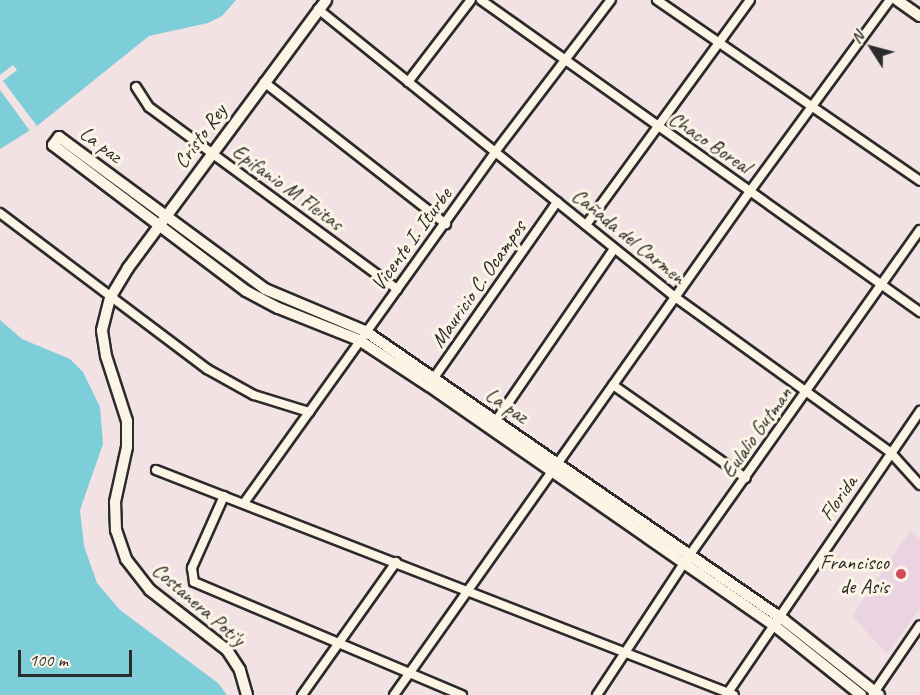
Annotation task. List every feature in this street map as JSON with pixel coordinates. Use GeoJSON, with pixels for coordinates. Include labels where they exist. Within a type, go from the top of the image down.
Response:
{"type":"FeatureCollection","features":[{"type":"Feature","properties":{"kind":"street","name":"Cristo Rey"},"geometry":{"type":"LineString","coordinates":[[110,298],[211,153],[326,0]]}},
{"type":"Feature","properties":{"kind":"street"},"geometry":{"type":"LineString","coordinates":[[408,81],[471,0]]}},
{"type":"Feature","properties":{"kind":"street","name":"Chaco Boreal"},"geometry":{"type":"LineString","coordinates":[[481,0],[564,62],[920,312]]}},
{"type":"Feature","properties":{"kind":"street","name":"Vicente I. Iturbe"},"geometry":{"type":"LineString","coordinates":[[244,504],[362,336],[446,224],[495,152],[611,0]]}},
{"type":"Feature","properties":{"kind":"street"},"geometry":{"type":"LineString","coordinates":[[657,0],[814,105],[920,181]]}},
{"type":"Feature","properties":{"kind":"street"},"geometry":{"type":"LineString","coordinates":[[586,225],[750,0]]}},
{"type":"Feature","properties":{"kind":"street"},"geometry":{"type":"LineString","coordinates":[[394,695],[750,191],[890,0]]}},
{"type":"Feature","properties":{"kind":"street"},"geometry":{"type":"LineString","coordinates":[[897,0],[920,16]]}},
{"type":"Feature","properties":{"kind":"street","name":"Cañada del Carmen"},"geometry":{"type":"LineString","coordinates":[[318,9],[675,297],[808,389],[891,453],[920,485]]}},
{"type":"Feature","properties":{"kind":"street"},"geometry":{"type":"LineString","coordinates":[[264,82],[446,224]]}},
{"type":"Feature","properties":{"kind":"street","name":"Epifanio M Fleitas"},"geometry":{"type":"LineString","coordinates":[[136,87],[149,107],[397,289]]}},
{"type":"Feature","properties":{"kind":"street","name":"La paz"},"geometry":{"type":"LineString","coordinates":[[162,221],[52,145],[59,137],[262,301],[362,336],[775,620],[875,694]]}},
{"type":"Feature","properties":{"kind":"street","name":"Mauricio C. Ocampos"},"geometry":{"type":"LineString","coordinates":[[431,382],[557,202]]}},
{"type":"Feature","properties":{"kind":"street"},"geometry":{"type":"LineString","coordinates":[[0,213],[110,298],[232,385],[309,412]]}},
{"type":"Feature","properties":{"kind":"street","name":"Eulalio Gutman"},"geometry":{"type":"LineString","coordinates":[[597,695],[687,559],[920,230]]}},
{"type":"Feature","properties":{"kind":"street"},"geometry":{"type":"LineString","coordinates":[[493,424],[614,249]]}},
{"type":"Feature","properties":{"kind":"street","name":"Costanera Poti'y"},"geometry":{"type":"LineString","coordinates":[[110,298],[104,316],[103,344],[127,421],[126,447],[115,502],[119,543],[140,580],[214,638],[235,659],[247,695]]}},
{"type":"Feature","properties":{"kind":"street"},"geometry":{"type":"LineString","coordinates":[[613,385],[746,478]]}},
{"type":"Feature","properties":{"kind":"street","name":"Florida"},"geometry":{"type":"LineString","coordinates":[[729,694],[775,620],[920,411]]}},
{"type":"Feature","properties":{"kind":"street"},"geometry":{"type":"LineString","coordinates":[[156,470],[396,562],[467,593],[624,655],[729,694]]}},
{"type":"Feature","properties":{"kind":"street"},"geometry":{"type":"LineString","coordinates":[[224,496],[192,568],[194,582],[337,645],[462,695]]}},
{"type":"Feature","properties":{"kind":"street"},"geometry":{"type":"LineString","coordinates":[[302,695],[396,562]]}},
{"type":"Feature","properties":{"kind":"street","name":"La paz"},"geometry":{"type":"LineString","coordinates":[[775,620],[861,695]]}},
{"type":"Feature","properties":{"kind":"street"},"geometry":{"type":"LineString","coordinates":[[875,694],[920,625]]}},
{"type":"Feature","properties":{"kind":"shaded area","name":"Francisco de Asis"},"geometry":{"type":"Polygon","coordinates":[[[910,531],[920,540],[920,608],[887,654],[852,616],[910,531]]]}},
{"type":"Feature","properties":{"kind":"water"},"geometry":{"type":"Polygon","coordinates":[[[0,0],[236,0],[222,16],[208,23],[149,36],[37,126],[0,149],[0,0]]]}},
{"type":"Feature","properties":{"kind":"water"},"geometry":{"type":"Polygon","coordinates":[[[0,320],[22,339],[70,359],[83,372],[100,407],[103,444],[80,510],[84,546],[97,583],[120,610],[218,683],[227,695],[0,695],[0,320]]]}},
{"type":"Feature","properties":{"kind":"pier"},"geometry":{"type":"Polygon","coordinates":[[[13,65],[17,70],[3,81],[37,126],[30,131],[0,90],[0,75],[13,65]]]}},
{"type":"Feature","properties":{"kind":"place","name":"Francisco de Asis"},"geometry":{"type":"Point","coordinates":[901,574]}}]}
